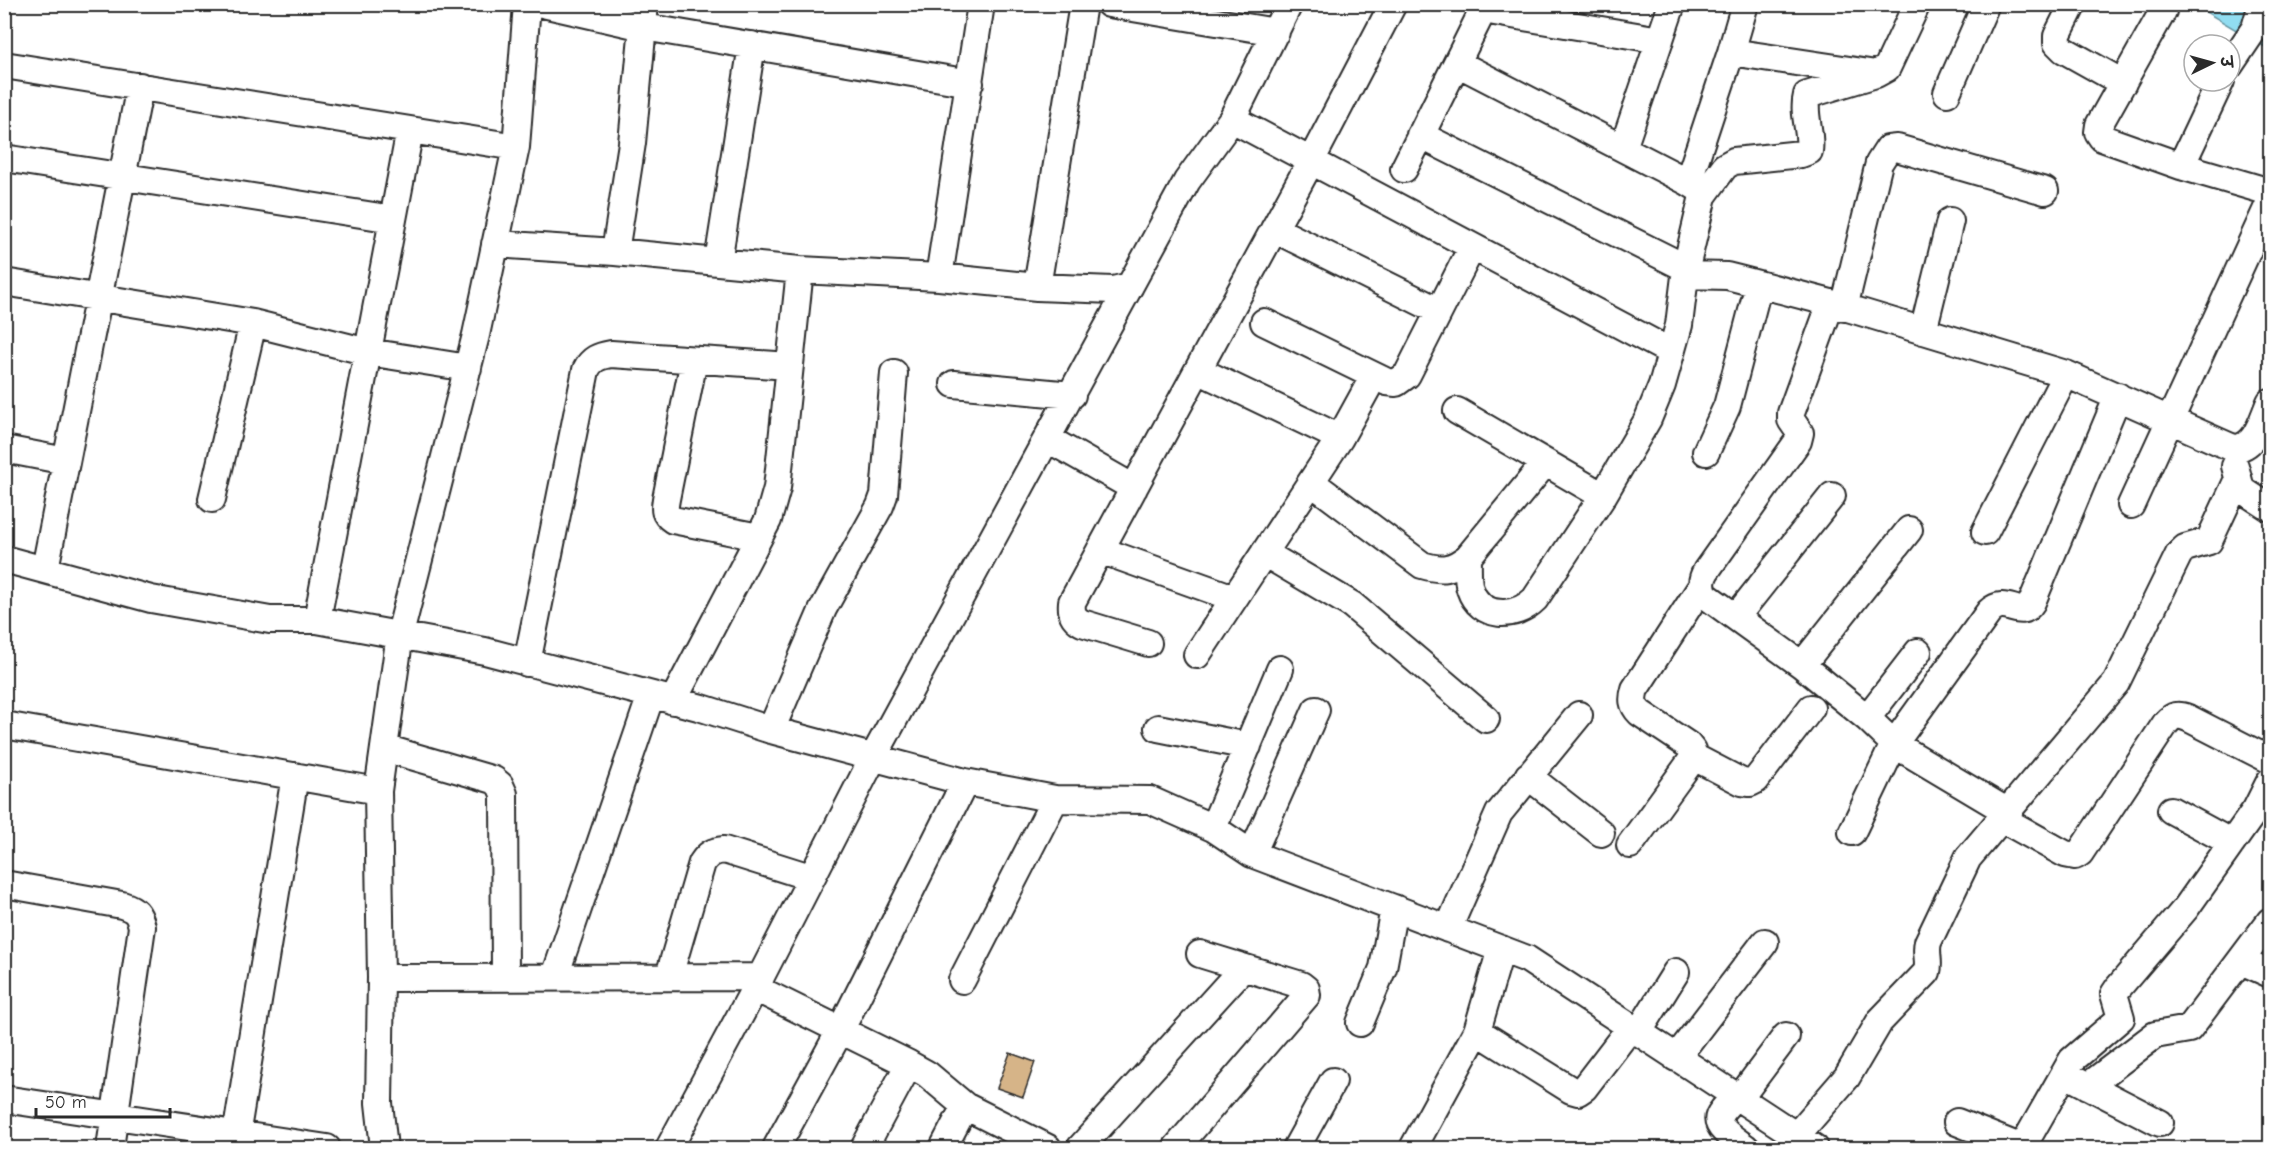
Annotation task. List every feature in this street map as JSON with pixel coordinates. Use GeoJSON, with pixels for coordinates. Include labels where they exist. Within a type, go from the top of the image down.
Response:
{"type":"FeatureCollection","features":[{"type":"Feature","properties":{"kind":"street"},"geometry":{"type":"LineString","coordinates":[[384,1149],[379,1103],[381,978],[378,791],[400,634],[468,368],[516,147],[527,4]]}},
{"type":"Feature","properties":{"kind":"street"},"geometry":{"type":"LineString","coordinates":[[543,4],[645,16],[752,45],[970,83]]}},
{"type":"Feature","properties":{"kind":"street"},"geometry":{"type":"LineString","coordinates":[[939,277],[981,4]]}},
{"type":"Feature","properties":{"kind":"street"},"geometry":{"type":"LineString","coordinates":[[1037,288],[1083,4]]}},
{"type":"Feature","properties":{"kind":"street"},"geometry":{"type":"LineString","coordinates":[[1108,4],[1276,32]]}},
{"type":"Feature","properties":{"kind":"street"},"geometry":{"type":"LineString","coordinates":[[669,1149],[873,758],[1072,395],[1116,289],[1187,181],[1232,119],[1289,4]]}},
{"type":"Feature","properties":{"kind":"street"},"geometry":{"type":"LineString","coordinates":[[1148,643],[1082,623],[1075,619],[1071,611],[1072,602],[1311,161],[1393,4]]}},
{"type":"Feature","properties":{"kind":"street"},"geometry":{"type":"LineString","coordinates":[[1623,148],[1672,4]]}},
{"type":"Feature","properties":{"kind":"street"},"geometry":{"type":"LineString","coordinates":[[1468,556],[1469,586],[1474,599],[1481,605],[1503,614],[1517,612],[1527,607],[1603,496],[1648,419],[1662,385],[1679,325],[1696,189],[1745,4]]}},
{"type":"Feature","properties":{"kind":"street"},"geometry":{"type":"LineString","coordinates":[[1947,93],[1986,4]]}},
{"type":"Feature","properties":{"kind":"street"},"geometry":{"type":"LineString","coordinates":[[2073,4],[2057,36],[2057,43],[2064,50],[2123,83]]}},
{"type":"Feature","properties":{"kind":"street"},"geometry":{"type":"LineString","coordinates":[[1696,189],[1734,161],[1801,154],[1809,151],[1805,104],[1807,95],[1876,74],[1887,68],[1914,5]]}},
{"type":"Feature","properties":{"kind":"street"},"geometry":{"type":"LineString","coordinates":[[1404,169],[1484,8],[1660,40]]}},
{"type":"Feature","properties":{"kind":"street"},"geometry":{"type":"LineString","coordinates":[[2131,505],[2271,200],[2269,194],[2263,190],[2181,166],[2102,138],[2098,132],[2099,124],[2163,11]]}},
{"type":"Feature","properties":{"kind":"street"},"geometry":{"type":"LineString","coordinates":[[2242,47],[2255,28],[2259,11]]}},
{"type":"Feature","properties":{"kind":"street"},"geometry":{"type":"LineString","coordinates":[[615,252],[632,143],[645,16]]}},
{"type":"Feature","properties":{"kind":"street"},"geometry":{"type":"LineString","coordinates":[[718,262],[752,45]]}},
{"type":"Feature","properties":{"kind":"street"},"geometry":{"type":"LineString","coordinates":[[1731,52],[1876,74]]}},
{"type":"Feature","properties":{"kind":"street"},"geometry":{"type":"LineString","coordinates":[[1457,63],[1623,148],[1696,189]]}},
{"type":"Feature","properties":{"kind":"street"},"geometry":{"type":"LineString","coordinates":[[4,65],[516,147]]}},
{"type":"Feature","properties":{"kind":"street"},"geometry":{"type":"LineString","coordinates":[[45,569],[140,86]]}},
{"type":"Feature","properties":{"kind":"street"},"geometry":{"type":"LineString","coordinates":[[2181,166],[2215,93]]}},
{"type":"Feature","properties":{"kind":"street"},"geometry":{"type":"LineString","coordinates":[[1232,119],[1671,352]]}},
{"type":"Feature","properties":{"kind":"street"},"geometry":{"type":"LineString","coordinates":[[317,620],[410,130]]}},
{"type":"Feature","properties":{"kind":"street"},"geometry":{"type":"LineString","coordinates":[[1420,135],[1686,272],[1727,276],[1838,305],[2066,374],[2233,448],[2248,445],[2254,438],[2271,402]]}},
{"type":"Feature","properties":{"kind":"street"},"geometry":{"type":"LineString","coordinates":[[1811,708],[1756,780],[1750,783],[1742,782],[1694,757],[1688,745],[1640,713],[1633,706],[1632,697],[1701,587],[1706,571],[1798,441],[1800,433],[1791,420],[1791,413],[1838,305],[1879,163],[1888,149],[1897,148],[2045,191]]}},
{"type":"Feature","properties":{"kind":"street"},"geometry":{"type":"LineString","coordinates":[[4,158],[393,219]]}},
{"type":"Feature","properties":{"kind":"street"},"geometry":{"type":"LineString","coordinates":[[1923,331],[1950,221]]}},
{"type":"Feature","properties":{"kind":"street"},"geometry":{"type":"LineString","coordinates":[[1274,229],[1439,311]]}},
{"type":"Feature","properties":{"kind":"street"},"geometry":{"type":"LineString","coordinates":[[495,244],[615,252],[800,270],[939,277],[1037,288],[1116,289]]}},
{"type":"Feature","properties":{"kind":"street"},"geometry":{"type":"LineString","coordinates":[[1264,322],[1374,376],[1396,383],[1407,375],[1472,246]]}},
{"type":"Feature","properties":{"kind":"street"},"geometry":{"type":"LineString","coordinates":[[555,976],[662,698],[768,520],[777,488],[800,270]]}},
{"type":"Feature","properties":{"kind":"street"},"geometry":{"type":"LineString","coordinates":[[4,282],[253,323],[368,351],[468,368]]}},
{"type":"Feature","properties":{"kind":"street"},"geometry":{"type":"LineString","coordinates":[[1706,452],[1726,406],[1759,284]]}},
{"type":"Feature","properties":{"kind":"street"},"geometry":{"type":"LineString","coordinates":[[212,499],[253,323]]}},
{"type":"Feature","properties":{"kind":"street"},"geometry":{"type":"LineString","coordinates":[[527,663],[586,370],[590,362],[603,355],[611,354],[789,366]]}},
{"type":"Feature","properties":{"kind":"street"},"geometry":{"type":"LineString","coordinates":[[694,360],[664,509],[666,515],[673,520],[759,537]]}},
{"type":"Feature","properties":{"kind":"street"},"geometry":{"type":"LineString","coordinates":[[1198,370],[1340,438]]}},
{"type":"Feature","properties":{"kind":"street"},"geometry":{"type":"LineString","coordinates":[[771,730],[823,609],[882,501],[894,373]]}},
{"type":"Feature","properties":{"kind":"street"},"geometry":{"type":"LineString","coordinates":[[1985,532],[2066,374]]}},
{"type":"Feature","properties":{"kind":"street"},"geometry":{"type":"LineString","coordinates":[[1197,655],[1340,438],[1374,376]]}},
{"type":"Feature","properties":{"kind":"street"},"geometry":{"type":"LineString","coordinates":[[954,384],[1072,395]]}},
{"type":"Feature","properties":{"kind":"street"},"geometry":{"type":"LineString","coordinates":[[1852,832],[1894,744],[1989,612],[2002,605],[2022,611],[2028,608],[2118,396]]}},
{"type":"Feature","properties":{"kind":"street"},"geometry":{"type":"LineString","coordinates":[[1457,411],[1603,496]]}},
{"type":"Feature","properties":{"kind":"street"},"geometry":{"type":"LineString","coordinates":[[1048,439],[1134,488]]}},
{"type":"Feature","properties":{"kind":"street"},"geometry":{"type":"LineString","coordinates":[[2233,448],[2237,481],[2241,489],[2271,508]]}},
{"type":"Feature","properties":{"kind":"street"},"geometry":{"type":"LineString","coordinates":[[4,449],[66,461]]}},
{"type":"Feature","properties":{"kind":"street"},"geometry":{"type":"LineString","coordinates":[[1311,482],[1422,565],[1439,570],[1449,569],[1468,556],[1545,463]]}},
{"type":"Feature","properties":{"kind":"street"},"geometry":{"type":"LineString","coordinates":[[4,559],[151,599],[270,620],[317,620],[484,651],[965,782],[1055,799],[1150,800],[1213,828],[1252,854],[1527,959],[1737,1098],[1800,1144],[1847,1077],[1880,1021],[1927,972],[1928,942],[1963,867],[1974,849],[2116,682],[2179,554],[2185,548],[2209,541],[2237,481]]}},
{"type":"Feature","properties":{"kind":"street"},"geometry":{"type":"LineString","coordinates":[[1736,617],[1832,496]]}},
{"type":"Feature","properties":{"kind":"street"},"geometry":{"type":"LineString","coordinates":[[1802,665],[1909,530]]}},
{"type":"Feature","properties":{"kind":"street"},"geometry":{"type":"LineString","coordinates":[[1100,550],[1234,598]]}},
{"type":"Feature","properties":{"kind":"street"},"geometry":{"type":"LineString","coordinates":[[1264,553],[1352,605],[1486,719]]}},
{"type":"Feature","properties":{"kind":"street"},"geometry":{"type":"LineString","coordinates":[[1701,587],[1705,595],[1802,665],[1867,718],[1894,744],[2066,854],[2075,856],[2080,853],[2172,716],[2180,715],[2188,718],[2271,760]]}},
{"type":"Feature","properties":{"kind":"street"},"geometry":{"type":"LineString","coordinates":[[1867,718],[1918,652]]}},
{"type":"Feature","properties":{"kind":"street"},"geometry":{"type":"LineString","coordinates":[[1213,828],[1280,669]]}},
{"type":"Feature","properties":{"kind":"street"},"geometry":{"type":"LineString","coordinates":[[1252,854],[1316,710]]}},
{"type":"Feature","properties":{"kind":"street"},"geometry":{"type":"LineString","coordinates":[[1448,929],[1499,813],[1579,715]]}},
{"type":"Feature","properties":{"kind":"street"},"geometry":{"type":"LineString","coordinates":[[4,725],[378,791]]}},
{"type":"Feature","properties":{"kind":"street"},"geometry":{"type":"LineString","coordinates":[[1158,728],[1248,746]]}},
{"type":"Feature","properties":{"kind":"street"},"geometry":{"type":"LineString","coordinates":[[384,748],[494,780],[500,785],[504,795],[505,976]]}},
{"type":"Feature","properties":{"kind":"street"},"geometry":{"type":"LineString","coordinates":[[1630,845],[1694,757]]}},
{"type":"Feature","properties":{"kind":"street"},"geometry":{"type":"LineString","coordinates":[[234,1141],[295,777]]}},
{"type":"Feature","properties":{"kind":"street"},"geometry":{"type":"LineString","coordinates":[[1528,777],[1601,833]]}},
{"type":"Feature","properties":{"kind":"street"},"geometry":{"type":"LineString","coordinates":[[1957,1122],[2022,1148],[2078,1053],[2121,1018],[2114,994],[2118,988],[2186,908],[2256,809],[2271,781]]}},
{"type":"Feature","properties":{"kind":"street"},"geometry":{"type":"LineString","coordinates":[[776,1149],[841,1029],[965,782]]}},
{"type":"Feature","properties":{"kind":"street"},"geometry":{"type":"LineString","coordinates":[[962,980],[1055,799]]}},
{"type":"Feature","properties":{"kind":"street"},"geometry":{"type":"LineString","coordinates":[[2171,810],[2232,843]]}},
{"type":"Feature","properties":{"kind":"street"},"geometry":{"type":"LineString","coordinates":[[669,976],[702,864],[714,851],[724,850],[810,877]]}},
{"type":"Feature","properties":{"kind":"street"},"geometry":{"type":"LineString","coordinates":[[4,884],[122,904],[140,915],[142,927],[110,1149]]}},
{"type":"Feature","properties":{"kind":"street"},"geometry":{"type":"LineString","coordinates":[[1360,1023],[1383,968],[1394,908]]}},
{"type":"Feature","properties":{"kind":"street"},"geometry":{"type":"LineString","coordinates":[[2088,1086],[2155,1035],[2189,1029],[2271,921]]}},
{"type":"Feature","properties":{"kind":"street"},"geometry":{"type":"LineString","coordinates":[[1676,1058],[1765,942]]}},
{"type":"Feature","properties":{"kind":"street"},"geometry":{"type":"LineString","coordinates":[[1413,1149],[1477,1031],[1501,949]]}},
{"type":"Feature","properties":{"kind":"street"},"geometry":{"type":"LineString","coordinates":[[1176,1149],[1307,995],[1306,989],[1300,985],[1200,954]]}},
{"type":"Feature","properties":{"kind":"street"},"geometry":{"type":"LineString","coordinates":[[2241,961],[2271,974]]}},
{"type":"Feature","properties":{"kind":"street"},"geometry":{"type":"LineString","coordinates":[[1080,1149],[1243,968]]}},
{"type":"Feature","properties":{"kind":"street"},"geometry":{"type":"LineString","coordinates":[[1477,1031],[1571,1090],[1578,1092],[1634,1030],[1676,972]]}},
{"type":"Feature","properties":{"kind":"street"},"geometry":{"type":"LineString","coordinates":[[381,978],[669,976],[758,982],[927,1074],[965,1106],[1048,1149]]}},
{"type":"Feature","properties":{"kind":"street"},"geometry":{"type":"LineString","coordinates":[[1746,1149],[1722,1128],[1719,1115],[1737,1098],[1786,1036]]}},
{"type":"Feature","properties":{"kind":"street"},"geometry":{"type":"LineString","coordinates":[[864,1149],[909,1064]]}},
{"type":"Feature","properties":{"kind":"street"},"geometry":{"type":"LineString","coordinates":[[2064,1074],[2160,1123]]}},
{"type":"Feature","properties":{"kind":"street"},"geometry":{"type":"LineString","coordinates":[[1296,1149],[1333,1081]]}},
{"type":"Feature","properties":{"kind":"street"},"geometry":{"type":"LineString","coordinates":[[4,1099],[114,1116],[234,1141],[327,1149]]}},
{"type":"Feature","properties":{"kind":"street"},"geometry":{"type":"LineString","coordinates":[[943,1149],[965,1106]]}},
{"type":"Feature","properties":{"kind":"water"},"geometry":{"type":"Polygon","coordinates":[[[2194,5],[2270,5],[2270,50],[2194,5]]]}},
{"type":"Feature","properties":{"kind":"building"},"geometry":{"type":"Polygon","coordinates":[[[1010,1053],[1035,1062],[1023,1097],[997,1088],[1010,1053]]]}}]}
